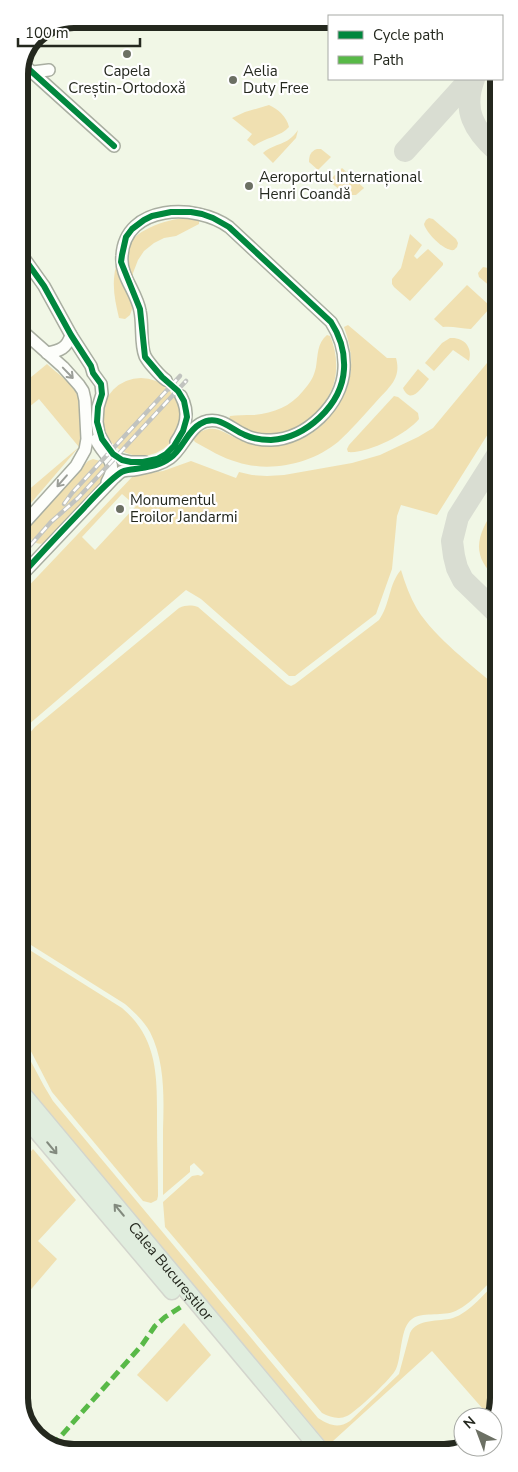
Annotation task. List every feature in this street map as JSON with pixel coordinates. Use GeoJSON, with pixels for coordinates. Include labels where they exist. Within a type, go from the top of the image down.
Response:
{"type":"FeatureCollection","features":[{"type":"Feature","properties":{"kind":"highway","name":"Calea Bucureștilor"},"geometry":{"type":"LineString","coordinates":[[28,1101],[315,1444]]}},
{"type":"Feature","properties":{"kind":"highway","name":"Calea Bucureștilor"},"geometry":{"type":"LineString","coordinates":[[28,1121],[300,1444]]}},
{"type":"Feature","properties":{"kind":"street"},"geometry":{"type":"LineString","coordinates":[[28,68],[114,146]]}},
{"type":"Feature","properties":{"kind":"street"},"geometry":{"type":"LineString","coordinates":[[32,72],[49,70]]}},
{"type":"Feature","properties":{"kind":"street"},"geometry":{"type":"LineString","coordinates":[[28,568],[104,486],[122,471],[153,466],[166,461],[181,448],[193,429],[204,422],[218,421],[246,436],[261,440],[278,439],[298,433],[315,422],[335,397],[342,381],[343,357],[336,330],[324,315],[222,222],[197,213],[171,212],[152,216],[132,229],[126,237],[122,255],[123,269],[140,309],[146,357],[166,380]]}},
{"type":"Feature","properties":{"kind":"street"},"geometry":{"type":"LineString","coordinates":[[28,264],[44,286],[101,384],[102,394],[98,407],[97,422],[99,434],[105,445]]}},
{"type":"Feature","properties":{"kind":"street"},"geometry":{"type":"LineString","coordinates":[[47,353],[63,349],[71,335]]}},
{"type":"Feature","properties":{"kind":"street"},"geometry":{"type":"LineString","coordinates":[[28,336],[69,373],[83,391],[87,445],[76,466],[28,520]]}},
{"type":"Feature","properties":{"kind":"street"},"geometry":{"type":"LineString","coordinates":[[93,373],[92,429],[97,443],[112,466],[112,474],[104,486]]}},
{"type":"Feature","properties":{"kind":"street"},"geometry":{"type":"LineString","coordinates":[[122,460],[138,463],[150,461],[157,459],[170,450],[180,437],[185,425],[186,411],[181,396]]}},
{"type":"Feature","properties":{"kind":"shaded area"},"geometry":{"type":"Polygon","coordinates":[[[269,105],[282,114],[289,127],[282,133],[254,146],[247,140],[252,134],[232,118],[269,105]]]}},
{"type":"Feature","properties":{"kind":"shaded area"},"geometry":{"type":"Polygon","coordinates":[[[298,130],[296,138],[273,163],[263,153],[285,142],[298,130]]]}},
{"type":"Feature","properties":{"kind":"shaded area"},"geometry":{"type":"Polygon","coordinates":[[[317,149],[321,149],[331,157],[318,170],[309,162],[309,157],[317,149]]]}},
{"type":"Feature","properties":{"kind":"shaded area"},"geometry":{"type":"Polygon","coordinates":[[[342,168],[364,188],[356,195],[346,195],[329,181],[342,168]]]}},
{"type":"Feature","properties":{"kind":"shaded area"},"geometry":{"type":"Polygon","coordinates":[[[184,218],[199,220],[199,224],[176,236],[164,238],[144,251],[133,273],[132,309],[130,315],[125,319],[119,318],[114,279],[116,265],[121,254],[137,235],[147,229],[171,220],[184,218]]]}},
{"type":"Feature","properties":{"kind":"shaded area"},"geometry":{"type":"Polygon","coordinates":[[[429,218],[433,219],[456,239],[458,243],[454,250],[441,245],[428,232],[424,224],[429,218]]]}},
{"type":"Feature","properties":{"kind":"shaded area"},"geometry":{"type":"Polygon","coordinates":[[[410,234],[422,245],[414,256],[417,259],[428,249],[443,265],[410,301],[394,287],[392,279],[401,268],[410,234]]]}},
{"type":"Feature","properties":{"kind":"shaded area"},"geometry":{"type":"Polygon","coordinates":[[[483,267],[490,270],[490,286],[479,277],[478,273],[483,267]]]}},
{"type":"Feature","properties":{"kind":"shaded area"},"geometry":{"type":"Polygon","coordinates":[[[467,285],[489,305],[489,309],[471,329],[443,327],[434,319],[467,285]]]}},
{"type":"Feature","properties":{"kind":"shaded area"},"geometry":{"type":"Polygon","coordinates":[[[348,325],[387,358],[396,358],[397,372],[389,388],[338,442],[327,450],[303,461],[263,467],[231,460],[195,442],[194,436],[207,429],[219,430],[249,443],[269,446],[294,442],[315,431],[336,409],[347,387],[351,364],[348,340],[344,327],[348,325]]]}},
{"type":"Feature","properties":{"kind":"shaded area"},"geometry":{"type":"Polygon","coordinates":[[[327,335],[330,336],[335,350],[336,373],[334,381],[329,395],[322,405],[305,422],[283,433],[271,435],[248,431],[237,426],[229,419],[230,416],[253,415],[275,411],[298,397],[313,377],[321,342],[327,335]]]}},
{"type":"Feature","properties":{"kind":"shaded area"},"geometry":{"type":"Polygon","coordinates":[[[450,338],[459,339],[466,344],[470,351],[469,361],[453,350],[434,371],[425,363],[442,343],[450,338]]]}},
{"type":"Feature","properties":{"kind":"shaded area"},"geometry":{"type":"Polygon","coordinates":[[[490,338],[490,431],[437,515],[401,505],[397,516],[392,569],[376,614],[295,676],[289,676],[201,599],[186,590],[28,725],[28,587],[133,476],[163,471],[191,461],[236,478],[239,472],[267,476],[284,475],[352,463],[380,455],[433,428],[487,363],[487,341],[490,338]],[[122,494],[82,537],[95,550],[136,506],[122,494]]]}},
{"type":"Feature","properties":{"kind":"shaded area"},"geometry":{"type":"Polygon","coordinates":[[[47,364],[74,389],[80,402],[81,411],[82,438],[79,447],[39,399],[28,408],[28,380],[47,364]]]}},
{"type":"Feature","properties":{"kind":"shaded area"},"geometry":{"type":"Polygon","coordinates":[[[418,369],[429,379],[420,390],[413,395],[409,395],[403,388],[418,369]]]}},
{"type":"Feature","properties":{"kind":"shaded area"},"geometry":{"type":"Polygon","coordinates":[[[141,378],[156,381],[169,389],[177,402],[180,417],[177,432],[169,445],[156,453],[141,456],[126,453],[113,445],[105,432],[102,417],[105,402],[113,389],[126,381],[141,378]]]}},
{"type":"Feature","properties":{"kind":"shaded area"},"geometry":{"type":"Polygon","coordinates":[[[394,396],[418,413],[419,419],[406,431],[386,442],[365,450],[348,452],[349,445],[394,396]]]}},
{"type":"Feature","properties":{"kind":"shaded area"},"geometry":{"type":"Polygon","coordinates":[[[79,447],[28,506],[28,490],[79,447]]]}},
{"type":"Feature","properties":{"kind":"shaded area"},"geometry":{"type":"Polygon","coordinates":[[[93,459],[100,461],[107,467],[106,478],[45,543],[34,542],[28,534],[28,524],[88,461],[93,459]]]}},
{"type":"Feature","properties":{"kind":"shaded area"},"geometry":{"type":"Polygon","coordinates":[[[490,516],[490,572],[482,561],[479,551],[481,533],[490,516]]]}},
{"type":"Feature","properties":{"kind":"shaded area"},"geometry":{"type":"Polygon","coordinates":[[[401,570],[412,600],[425,620],[455,651],[490,681],[490,1282],[466,1305],[453,1312],[412,1319],[405,1328],[396,1369],[382,1386],[358,1408],[347,1416],[338,1418],[322,1413],[165,1227],[163,1202],[192,1176],[201,1176],[204,1173],[194,1163],[190,1166],[190,1172],[163,1195],[164,1105],[161,1067],[155,1043],[148,1028],[125,1004],[28,943],[28,735],[35,727],[179,608],[184,606],[198,607],[291,686],[379,620],[397,575],[401,570]]]}},
{"type":"Feature","properties":{"kind":"shaded area"},"geometry":{"type":"Polygon","coordinates":[[[28,949],[122,1008],[143,1033],[149,1046],[156,1075],[157,1200],[151,1203],[143,1201],[52,1092],[28,1046],[28,964],[30,959],[28,949]]]}},
{"type":"Feature","properties":{"kind":"shaded area"},"geometry":{"type":"Polygon","coordinates":[[[28,1056],[53,1101],[318,1418],[326,1423],[341,1425],[350,1421],[399,1374],[413,1328],[429,1321],[453,1318],[459,1315],[478,1301],[490,1288],[490,1407],[481,1407],[432,1351],[333,1441],[335,1444],[327,1444],[28,1087],[28,1056]]]}},
{"type":"Feature","properties":{"kind":"shaded area"},"geometry":{"type":"Polygon","coordinates":[[[33,1149],[76,1200],[38,1241],[57,1259],[28,1293],[28,1155],[33,1149]]]}},
{"type":"Feature","properties":{"kind":"shaded area"},"geometry":{"type":"Polygon","coordinates":[[[184,1323],[211,1355],[167,1402],[137,1375],[184,1323]]]}},
{"type":"Feature","properties":{"kind":"taxiway"},"geometry":{"type":"LineString","coordinates":[[405,151],[469,80]]}},
{"type":"Feature","properties":{"kind":"taxiway"},"geometry":{"type":"LineString","coordinates":[[474,80],[469,100],[472,119],[490,144]]}},
{"type":"Feature","properties":{"kind":"taxiway"},"geometry":{"type":"LineString","coordinates":[[490,467],[458,517],[452,541],[457,568],[463,580],[490,606]]}},
{"type":"Feature","properties":{"kind":"tunnel"},"geometry":{"type":"LineString","coordinates":[[166,380],[181,396]]}},
{"type":"Feature","properties":{"kind":"tunnel"},"geometry":{"type":"LineString","coordinates":[[105,445],[122,460]]}},
{"type":"Feature","properties":{"kind":"railway"},"geometry":{"type":"LineString","coordinates":[[64,504],[180,376]]}},
{"type":"Feature","properties":{"kind":"railway"},"geometry":{"type":"LineString","coordinates":[[28,548],[51,522],[78,498],[186,381]]}},
{"type":"Feature","properties":{"kind":"marked path"},"geometry":{"type":"LineString","coordinates":[[56,1441],[142,1345],[155,1326],[184,1305]]}},
{"type":"Feature","properties":{"kind":"cycle path"},"geometry":{"type":"LineString","coordinates":[[28,68],[114,146]]}},
{"type":"Feature","properties":{"kind":"cycle path"},"geometry":{"type":"LineString","coordinates":[[28,264],[44,286],[101,384],[102,394],[98,407],[97,422],[102,439],[113,454],[122,460],[143,462],[157,459],[166,454],[174,446],[183,431],[187,417],[184,401],[178,391],[162,377],[145,357],[140,309],[121,262],[126,237],[132,229],[152,216],[171,212],[191,212],[213,218],[229,227],[331,322],[337,333],[344,356],[342,382],[337,395],[320,417],[309,426],[284,438],[268,440],[248,436],[218,421],[212,420],[200,424],[166,461],[153,466],[123,471],[110,481],[28,568]]}},
{"type":"Feature","properties":{"kind":"place","name":"Capela Creștin-Ortodoxă"},"geometry":{"type":"Point","coordinates":[127,54]}},
{"type":"Feature","properties":{"kind":"place","name":"Aelia Duty Free"},"geometry":{"type":"Point","coordinates":[233,80]}},
{"type":"Feature","properties":{"kind":"place","name":"Aeroportul Internațional Henri Coandă"},"geometry":{"type":"Point","coordinates":[249,186]}},
{"type":"Feature","properties":{"kind":"place","name":"Monumentul Eroilor Jandarmi"},"geometry":{"type":"Point","coordinates":[120,509]}}]}
